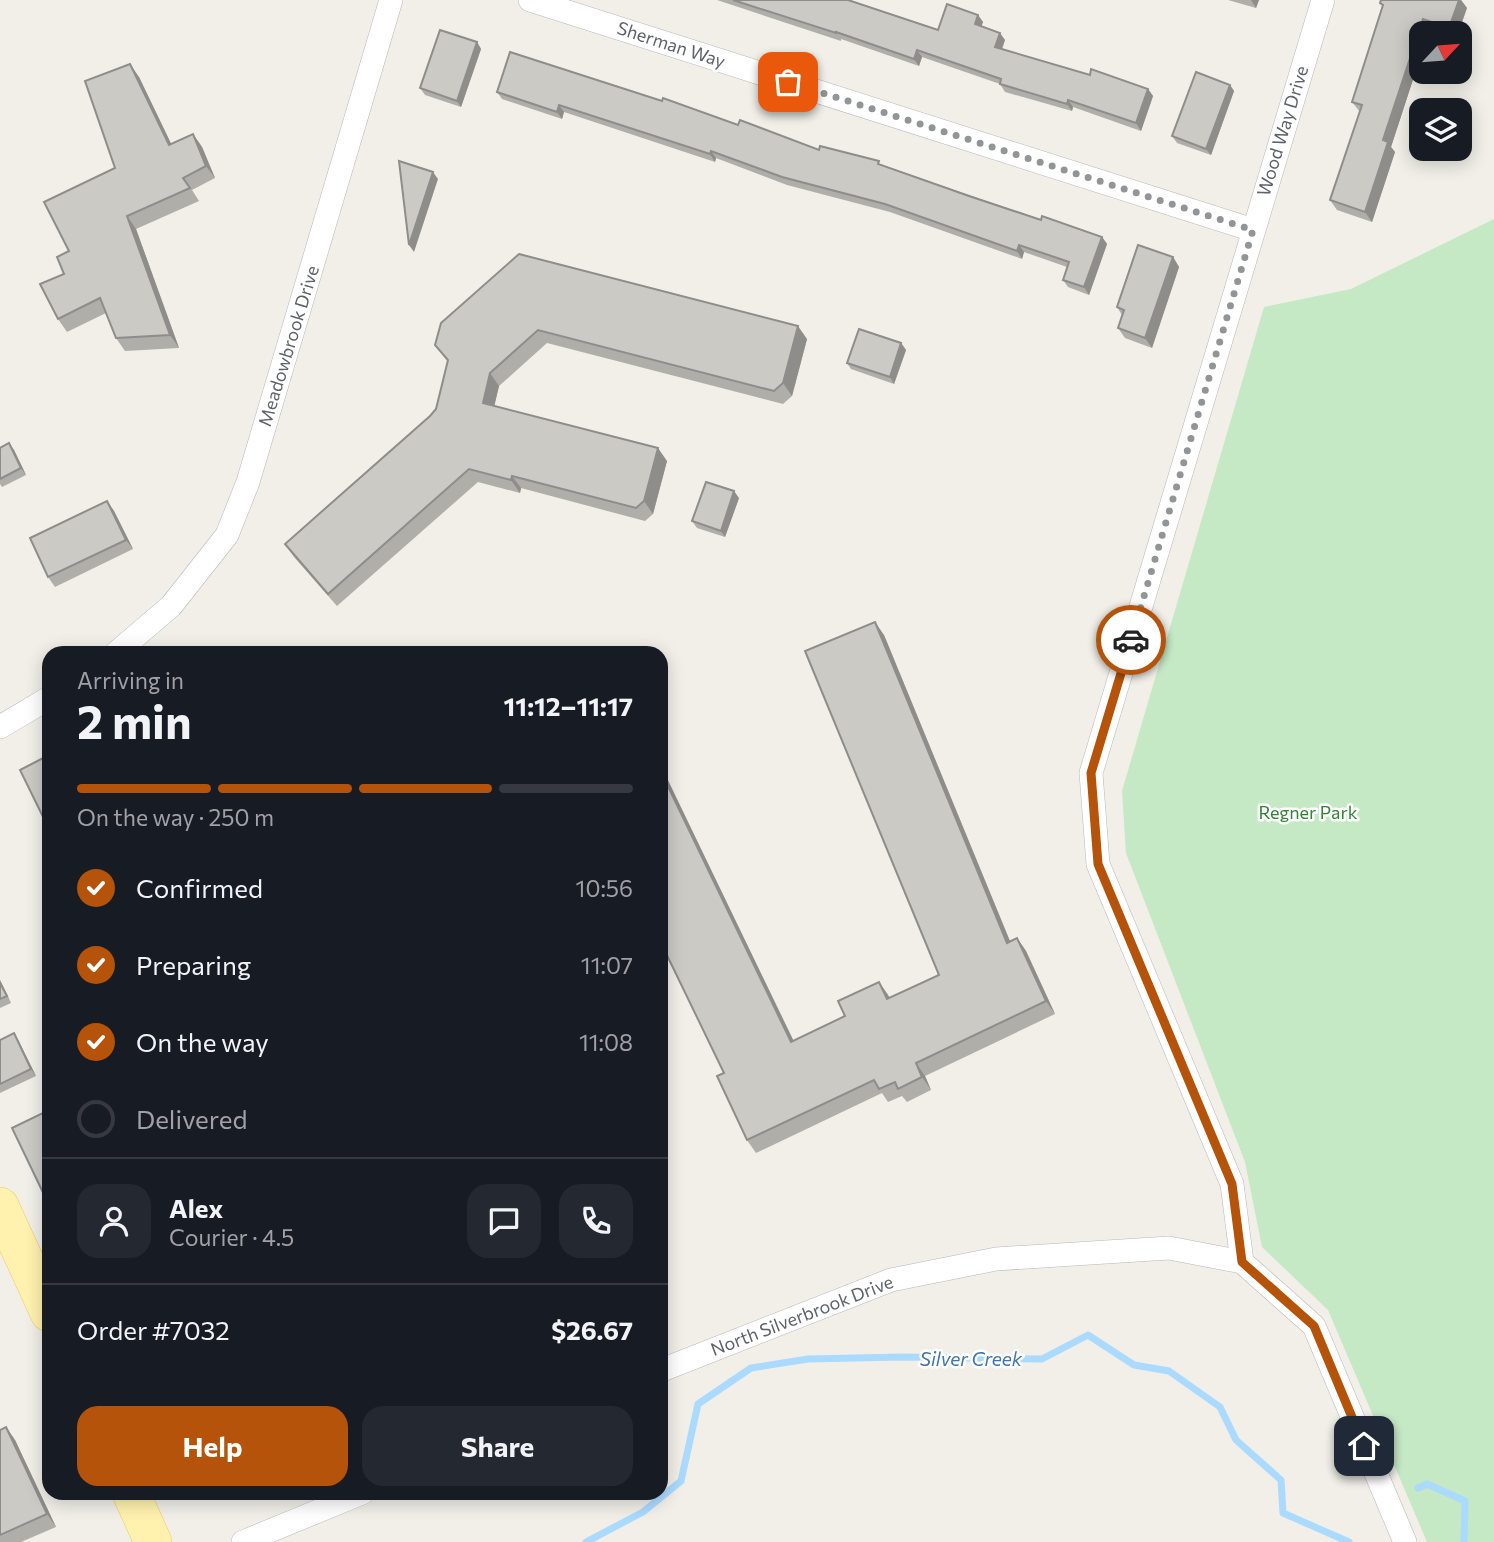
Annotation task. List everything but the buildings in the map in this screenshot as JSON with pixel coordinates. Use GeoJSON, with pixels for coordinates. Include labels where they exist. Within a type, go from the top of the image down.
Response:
{"type":"FeatureCollection","features":[{"type":"Feature","properties":{"kind":"main road"},"geometry":{"type":"LineString","coordinates":[[0,1206],[42,1299]]}},
{"type":"Feature","properties":{"kind":"main road"},"geometry":{"type":"LineString","coordinates":[[134,1500],[153,1542]]}},
{"type":"Feature","properties":{"kind":"street","name":"Meadowbrook Drive"},"geometry":{"type":"LineString","coordinates":[[124,646],[171,606],[227,535],[248,482],[391,0]]}},
{"type":"Feature","properties":{"kind":"street","name":"Sherman Way"},"geometry":{"type":"LineString","coordinates":[[530,0],[1253,230]]}},
{"type":"Feature","properties":{"kind":"street","name":"Wood Way Drive"},"geometry":{"type":"LineString","coordinates":[[1242,1262],[1232,1184],[1098,864],[1091,773],[1322,0]]}},
{"type":"Feature","properties":{"kind":"street"},"geometry":{"type":"LineString","coordinates":[[0,727],[42,702]]}},
{"type":"Feature","properties":{"kind":"street","name":"North Silverbrook Drive"},"geometry":{"type":"LineString","coordinates":[[668,1368],[891,1280],[996,1259],[1169,1248],[1242,1262]]}},
{"type":"Feature","properties":{"kind":"street"},"geometry":{"type":"LineString","coordinates":[[1242,1262],[1314,1326],[1405,1542]]}},
{"type":"Feature","properties":{"kind":"street"},"geometry":{"type":"LineString","coordinates":[[243,1542],[345,1500]]}},
{"type":"Feature","properties":{"kind":"green space","name":"Regner Park"},"geometry":{"type":"Polygon","coordinates":[[[1494,219],[1494,1542],[1427,1542],[1328,1310],[1262,1247],[1245,1162],[1126,853],[1122,791],[1264,307],[1351,289],[1494,219]]]}},
{"type":"Feature","properties":{"kind":"waterway","name":"Silver Creek"},"geometry":{"type":"LineString","coordinates":[[668,1492],[681,1481],[698,1404],[751,1368],[808,1359],[1042,1359],[1088,1335],[1134,1365],[1169,1371],[1220,1407],[1236,1440],[1281,1480],[1283,1513],[1349,1542]]}},
{"type":"Feature","properties":{"kind":"waterway","name":"Silver Creek"},"geometry":{"type":"LineString","coordinates":[[1418,1488],[1427,1484],[1465,1501],[1464,1542]]}},
{"type":"Feature","properties":{"kind":"waterway","name":"Silver Creek"},"geometry":{"type":"LineString","coordinates":[[586,1542],[643,1512],[658,1500]]}},
{"type":"Feature","properties":{"kind":"way so far"},"geometry":{"type":"LineString","coordinates":[[788,82],[1253,230],[1131,640]]}},
{"type":"Feature","properties":{"kind":"route"},"geometry":{"type":"LineString","coordinates":[[1131,640],[1091,773],[1098,864],[1232,1184],[1242,1262],[1314,1326],[1364,1446]]}}]}
